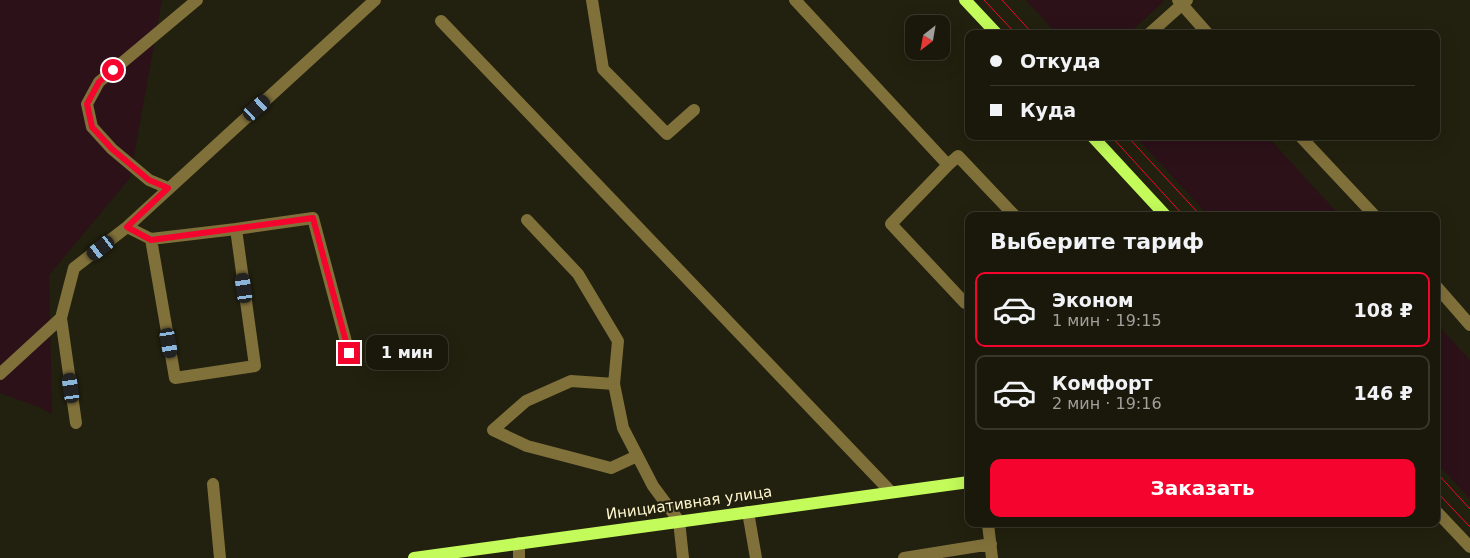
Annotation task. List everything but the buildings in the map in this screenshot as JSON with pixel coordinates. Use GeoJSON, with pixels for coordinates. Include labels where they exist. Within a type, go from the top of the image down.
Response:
{"type":"FeatureCollection","features":[{"type":"Feature","properties":{"kind":"main road"},"geometry":{"type":"LineString","coordinates":[[965,0],[993,30]]}},
{"type":"Feature","properties":{"kind":"main road"},"geometry":{"type":"LineString","coordinates":[[1096,140],[1162,212]]}},
{"type":"Feature","properties":{"kind":"main road","name":"Инициативная улица"},"geometry":{"type":"LineString","coordinates":[[414,558],[965,483]]}},
{"type":"Feature","properties":{"kind":"street"},"geometry":{"type":"LineString","coordinates":[[168,188],[149,180],[112,149],[92,127],[87,104],[99,82],[197,0]]}},
{"type":"Feature","properties":{"kind":"street"},"geometry":{"type":"LineString","coordinates":[[76,423],[61,318],[74,268],[127,227],[375,0]]}},
{"type":"Feature","properties":{"kind":"street"},"geometry":{"type":"LineString","coordinates":[[592,0],[603,70],[667,134],[694,110]]}},
{"type":"Feature","properties":{"kind":"street"},"geometry":{"type":"LineString","coordinates":[[795,0],[948,165]]}},
{"type":"Feature","properties":{"kind":"street"},"geometry":{"type":"LineString","coordinates":[[1153,30],[1182,2],[1205,30]]}},
{"type":"Feature","properties":{"kind":"street"},"geometry":{"type":"LineString","coordinates":[[442,21],[892,492]]}},
{"type":"Feature","properties":{"kind":"street"},"geometry":{"type":"LineString","coordinates":[[1304,140],[1371,212]]}},
{"type":"Feature","properties":{"kind":"street"},"geometry":{"type":"LineString","coordinates":[[965,303],[892,224],[958,156],[1011,212]]}},
{"type":"Feature","properties":{"kind":"street"},"geometry":{"type":"LineString","coordinates":[[127,227],[151,240],[313,218],[349,353]]}},
{"type":"Feature","properties":{"kind":"street"},"geometry":{"type":"LineString","coordinates":[[527,220],[578,274],[618,341],[614,384],[623,428],[653,486],[679,521],[683,558]]}},
{"type":"Feature","properties":{"kind":"street"},"geometry":{"type":"LineString","coordinates":[[151,240],[175,378],[255,366],[236,229]]}},
{"type":"Feature","properties":{"kind":"street"},"geometry":{"type":"LineString","coordinates":[[1440,291],[1470,325]]}},
{"type":"Feature","properties":{"kind":"street"},"geometry":{"type":"LineString","coordinates":[[0,374],[61,318]]}},
{"type":"Feature","properties":{"kind":"street"},"geometry":{"type":"LineString","coordinates":[[614,384],[571,381],[526,400],[493,430],[527,446],[611,468],[637,456]]}},
{"type":"Feature","properties":{"kind":"street"},"geometry":{"type":"LineString","coordinates":[[214,484],[220,558]]}},
{"type":"Feature","properties":{"kind":"street"},"geometry":{"type":"LineString","coordinates":[[748,512],[756,558]]}},
{"type":"Feature","properties":{"kind":"street"},"geometry":{"type":"LineString","coordinates":[[1440,515],[1470,548]]}},
{"type":"Feature","properties":{"kind":"street"},"geometry":{"type":"LineString","coordinates":[[988,527],[992,558]]}},
{"type":"Feature","properties":{"kind":"street"},"geometry":{"type":"LineString","coordinates":[[519,543],[519,558]]}},
{"type":"Feature","properties":{"kind":"street"},"geometry":{"type":"LineString","coordinates":[[904,558],[991,544]]}},
{"type":"Feature","properties":{"kind":"shaded area"},"geometry":{"type":"Polygon","coordinates":[[[0,0],[162,0],[130,178],[49,275],[52,414],[39,407],[0,393],[0,0]]]}},
{"type":"Feature","properties":{"kind":"shaded area"},"geometry":{"type":"Polygon","coordinates":[[[1026,0],[1164,1],[1132,30],[1053,30],[1026,0]]]}},
{"type":"Feature","properties":{"kind":"shaded area"},"geometry":{"type":"Polygon","coordinates":[[[1139,140],[1271,140],[1336,212],[1205,212],[1139,140]]]}},
{"type":"Feature","properties":{"kind":"shaded area"},"geometry":{"type":"Polygon","coordinates":[[[1440,327],[1470,360],[1470,499],[1440,466],[1440,327]]]}},
{"type":"Feature","properties":{"kind":"tram line"},"geometry":{"type":"LineString","coordinates":[[984,0],[1012,30]]}},
{"type":"Feature","properties":{"kind":"tram line"},"geometry":{"type":"LineString","coordinates":[[1002,0],[1029,30]]}},
{"type":"Feature","properties":{"kind":"tram line"},"geometry":{"type":"LineString","coordinates":[[1115,140],[1180,212]]}},
{"type":"Feature","properties":{"kind":"tram line"},"geometry":{"type":"LineString","coordinates":[[1131,140],[1197,212]]}},
{"type":"Feature","properties":{"kind":"tram line"},"geometry":{"type":"LineString","coordinates":[[1440,476],[1470,509]]}},
{"type":"Feature","properties":{"kind":"tram line"},"geometry":{"type":"LineString","coordinates":[[1440,495],[1470,527]]}},
{"type":"Feature","properties":{"kind":"route"},"geometry":{"type":"LineString","coordinates":[[113,70],[99,82],[87,104],[92,127],[112,149],[149,180],[168,188],[127,227],[151,240],[313,218],[349,353]]}}]}
